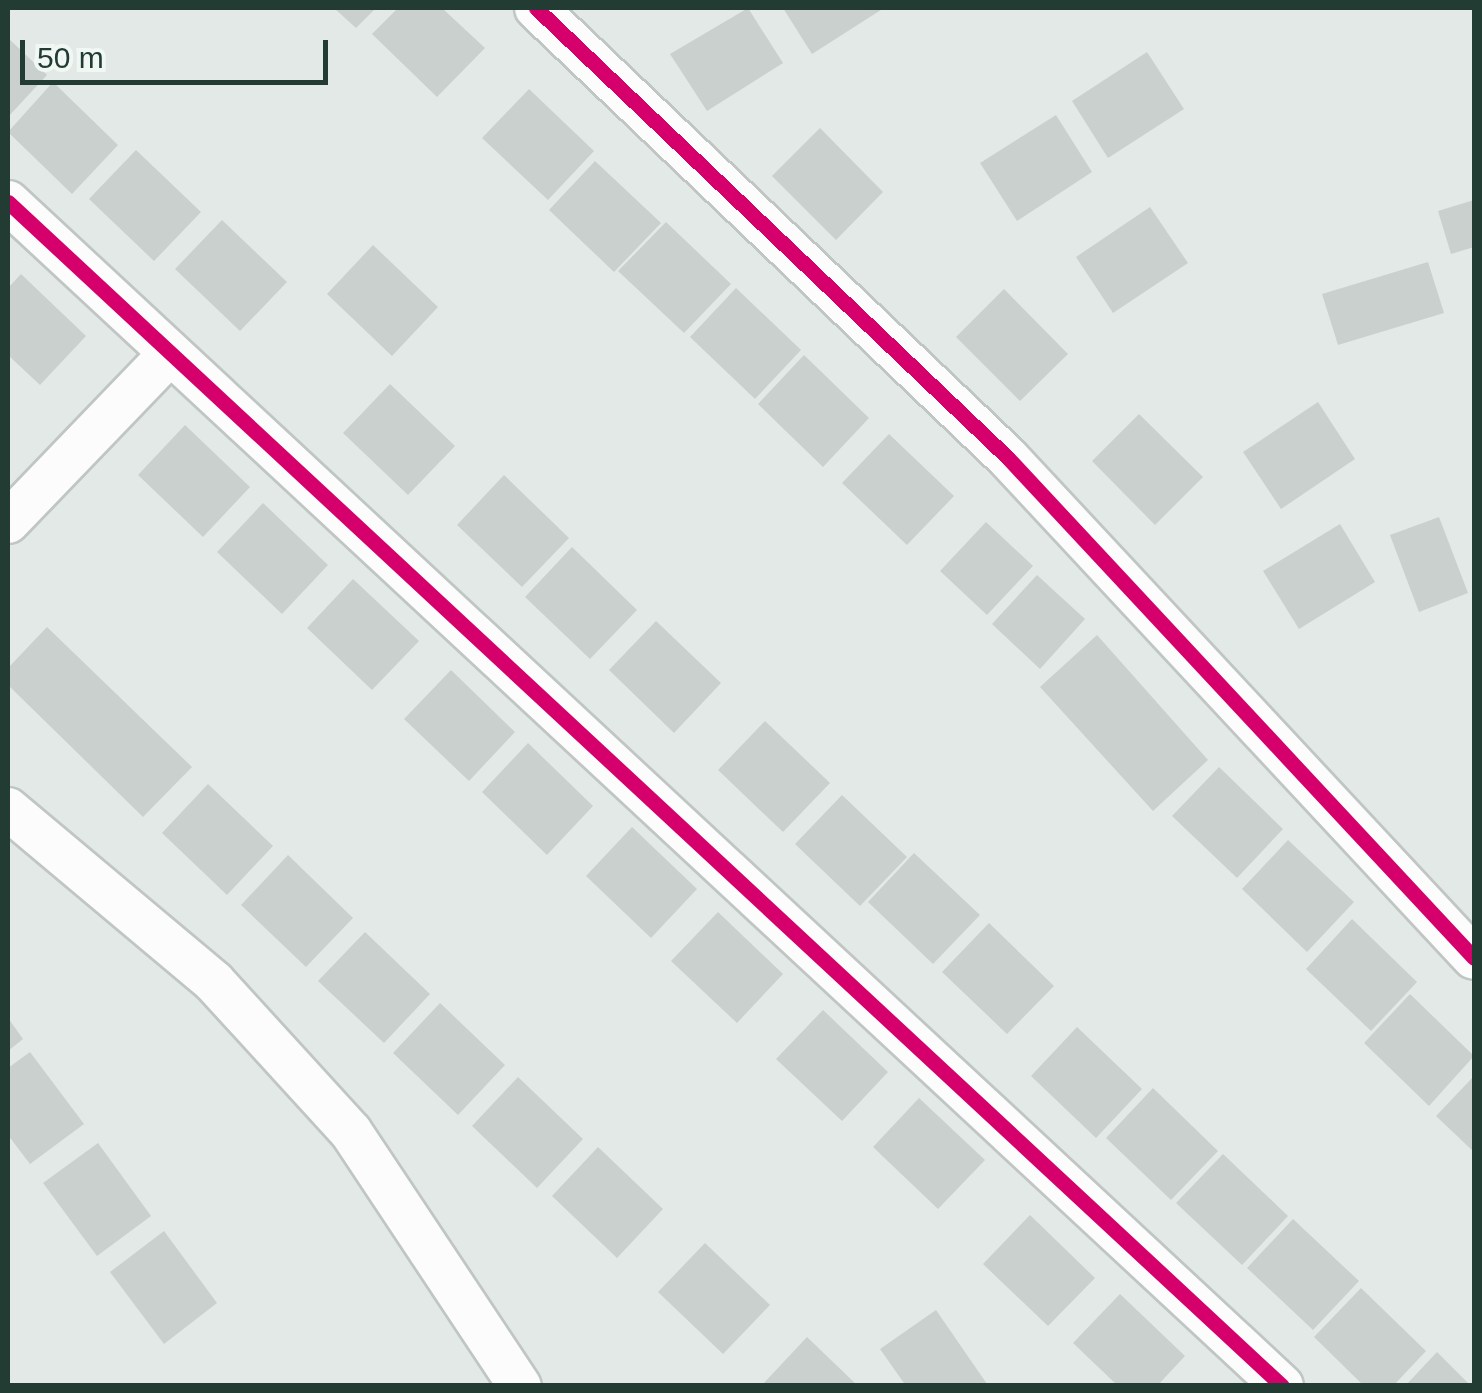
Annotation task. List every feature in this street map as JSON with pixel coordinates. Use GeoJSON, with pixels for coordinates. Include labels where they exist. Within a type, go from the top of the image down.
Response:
{"type":"FeatureCollection","features":[{"type":"Feature","properties":{"kind":"street"},"geometry":{"type":"LineString","coordinates":[[536,8],[1008,458],[1474,958]]}},
{"type":"Feature","properties":{"kind":"street"},"geometry":{"type":"LineString","coordinates":[[8,202],[168,356],[1282,1386]]}},
{"type":"Feature","properties":{"kind":"street"},"geometry":{"type":"LineString","coordinates":[[8,522],[168,356]]}},
{"type":"Feature","properties":{"kind":"street"},"geometry":{"type":"LineString","coordinates":[[8,808],[214,982],[351,1132],[520,1386]]}},
{"type":"Feature","properties":{"kind":"building"},"geometry":{"type":"Polygon","coordinates":[[[334,8],[376,8],[356,28],[334,8]]]}},
{"type":"Feature","properties":{"kind":"building"},"geometry":{"type":"Polygon","coordinates":[[[398,8],[442,8],[485,48],[437,97],[372,34],[398,8]]]}},
{"type":"Feature","properties":{"kind":"building"},"geometry":{"type":"Polygon","coordinates":[[[748,8],[783,63],[707,111],[670,54],[748,8]]]}},
{"type":"Feature","properties":{"kind":"building"},"geometry":{"type":"Polygon","coordinates":[[[783,8],[884,8],[812,54],[783,8]]]}},
{"type":"Feature","properties":{"kind":"building"},"geometry":{"type":"Polygon","coordinates":[[[8,38],[47,75],[8,117],[8,38]]]}},
{"type":"Feature","properties":{"kind":"building"},"geometry":{"type":"Polygon","coordinates":[[[1147,52],[1184,109],[1108,158],[1072,101],[1147,52]]]}},
{"type":"Feature","properties":{"kind":"building"},"geometry":{"type":"Polygon","coordinates":[[[53,82],[118,145],[72,194],[8,132],[53,82]]]}},
{"type":"Feature","properties":{"kind":"building"},"geometry":{"type":"Polygon","coordinates":[[[529,89],[594,151],[548,200],[482,138],[529,89]]]}},
{"type":"Feature","properties":{"kind":"building"},"geometry":{"type":"Polygon","coordinates":[[[1056,115],[1092,172],[1017,221],[980,163],[1056,115]]]}},
{"type":"Feature","properties":{"kind":"building"},"geometry":{"type":"Polygon","coordinates":[[[820,128],[883,192],[836,240],[772,176],[820,128]]]}},
{"type":"Feature","properties":{"kind":"building"},"geometry":{"type":"Polygon","coordinates":[[[136,150],[201,212],[154,261],[89,199],[136,150]]]}},
{"type":"Feature","properties":{"kind":"building"},"geometry":{"type":"Polygon","coordinates":[[[595,161],[661,223],[614,272],[549,210],[595,161]]]}},
{"type":"Feature","properties":{"kind":"building"},"geometry":{"type":"Polygon","coordinates":[[[1474,200],[1474,247],[1451,254],[1438,211],[1474,200]]]}},
{"type":"Feature","properties":{"kind":"building"},"geometry":{"type":"Polygon","coordinates":[[[1150,207],[1188,263],[1113,313],[1076,257],[1150,207]]]}},
{"type":"Feature","properties":{"kind":"building"},"geometry":{"type":"Polygon","coordinates":[[[222,220],[287,282],[240,331],[175,269],[222,220]]]}},
{"type":"Feature","properties":{"kind":"building"},"geometry":{"type":"Polygon","coordinates":[[[666,222],[731,284],[684,333],[618,271],[666,222]]]}},
{"type":"Feature","properties":{"kind":"building"},"geometry":{"type":"Polygon","coordinates":[[[373,245],[438,307],[392,356],[327,294],[373,245]]]}},
{"type":"Feature","properties":{"kind":"building"},"geometry":{"type":"Polygon","coordinates":[[[1428,262],[1444,313],[1338,345],[1322,294],[1428,262]]]}},
{"type":"Feature","properties":{"kind":"building"},"geometry":{"type":"Polygon","coordinates":[[[21,274],[86,336],[40,385],[8,355],[8,288],[21,274]]]}},
{"type":"Feature","properties":{"kind":"building"},"geometry":{"type":"Polygon","coordinates":[[[736,288],[801,350],[755,399],[690,337],[736,288]]]}},
{"type":"Feature","properties":{"kind":"building"},"geometry":{"type":"Polygon","coordinates":[[[1004,289],[1068,354],[1020,401],[956,337],[1004,289]]]}},
{"type":"Feature","properties":{"kind":"building"},"geometry":{"type":"Polygon","coordinates":[[[804,355],[869,418],[823,467],[758,404],[804,355]]]}},
{"type":"Feature","properties":{"kind":"building"},"geometry":{"type":"Polygon","coordinates":[[[390,384],[455,446],[408,495],[343,433],[390,384]]]}},
{"type":"Feature","properties":{"kind":"building"},"geometry":{"type":"Polygon","coordinates":[[[1318,402],[1355,459],[1281,509],[1243,452],[1318,402]]]}},
{"type":"Feature","properties":{"kind":"building"},"geometry":{"type":"Polygon","coordinates":[[[1139,414],[1203,477],[1155,525],[1092,461],[1139,414]]]}},
{"type":"Feature","properties":{"kind":"building"},"geometry":{"type":"Polygon","coordinates":[[[185,425],[250,487],[203,537],[138,475],[185,425]]]}},
{"type":"Feature","properties":{"kind":"building"},"geometry":{"type":"Polygon","coordinates":[[[889,434],[954,496],[907,545],[842,483],[889,434]]]}},
{"type":"Feature","properties":{"kind":"building"},"geometry":{"type":"Polygon","coordinates":[[[504,475],[569,538],[522,587],[457,525],[504,475]]]}},
{"type":"Feature","properties":{"kind":"building"},"geometry":{"type":"Polygon","coordinates":[[[263,503],[328,565],[282,614],[217,552],[263,503]]]}},
{"type":"Feature","properties":{"kind":"building"},"geometry":{"type":"Polygon","coordinates":[[[1439,517],[1468,593],[1419,612],[1390,535],[1439,517]]]}},
{"type":"Feature","properties":{"kind":"building"},"geometry":{"type":"Polygon","coordinates":[[[986,522],[1033,566],[987,615],[940,571],[986,522]]]}},
{"type":"Feature","properties":{"kind":"building"},"geometry":{"type":"Polygon","coordinates":[[[1340,524],[1375,582],[1299,629],[1263,571],[1340,524]]]}},
{"type":"Feature","properties":{"kind":"building"},"geometry":{"type":"Polygon","coordinates":[[[572,547],[637,610],[590,659],[525,597],[572,547]]]}},
{"type":"Feature","properties":{"kind":"building"},"geometry":{"type":"Polygon","coordinates":[[[1037,575],[1085,619],[1040,669],[992,624],[1037,575]]]}},
{"type":"Feature","properties":{"kind":"building"},"geometry":{"type":"Polygon","coordinates":[[[353,579],[419,641],[372,690],[307,628],[353,579]]]}},
{"type":"Feature","properties":{"kind":"building"},"geometry":{"type":"Polygon","coordinates":[[[656,621],[721,683],[674,733],[609,670],[656,621]]]}},
{"type":"Feature","properties":{"kind":"building"},"geometry":{"type":"Polygon","coordinates":[[[47,627],[192,767],[143,817],[8,685],[8,668],[47,627]]]}},
{"type":"Feature","properties":{"kind":"building"},"geometry":{"type":"Polygon","coordinates":[[[1097,635],[1208,760],[1153,811],[1040,687],[1097,635]]]}},
{"type":"Feature","properties":{"kind":"building"},"geometry":{"type":"Polygon","coordinates":[[[451,670],[515,732],[469,781],[404,719],[451,670]]]}},
{"type":"Feature","properties":{"kind":"building"},"geometry":{"type":"Polygon","coordinates":[[[765,721],[830,783],[783,832],[718,770],[765,721]]]}},
{"type":"Feature","properties":{"kind":"building"},"geometry":{"type":"Polygon","coordinates":[[[528,743],[593,806],[547,855],[482,792],[528,743]]]}},
{"type":"Feature","properties":{"kind":"building"},"geometry":{"type":"Polygon","coordinates":[[[1219,767],[1283,829],[1237,878],[1172,816],[1219,767]]]}},
{"type":"Feature","properties":{"kind":"building"},"geometry":{"type":"Polygon","coordinates":[[[208,784],[273,846],[227,895],[162,833],[208,784]]]}},
{"type":"Feature","properties":{"kind":"building"},"geometry":{"type":"Polygon","coordinates":[[[842,795],[907,857],[860,906],[795,844],[842,795]]]}},
{"type":"Feature","properties":{"kind":"building"},"geometry":{"type":"Polygon","coordinates":[[[632,827],[697,889],[651,938],[586,876],[632,827]]]}},
{"type":"Feature","properties":{"kind":"building"},"geometry":{"type":"Polygon","coordinates":[[[1288,840],[1354,902],[1307,952],[1242,889],[1288,840]]]}},
{"type":"Feature","properties":{"kind":"building"},"geometry":{"type":"Polygon","coordinates":[[[914,853],[980,915],[933,964],[868,902],[914,853]]]}},
{"type":"Feature","properties":{"kind":"building"},"geometry":{"type":"Polygon","coordinates":[[[288,855],[353,918],[306,967],[241,905],[288,855]]]}},
{"type":"Feature","properties":{"kind":"building"},"geometry":{"type":"Polygon","coordinates":[[[718,912],[783,974],[737,1023],[671,961],[718,912]]]}},
{"type":"Feature","properties":{"kind":"building"},"geometry":{"type":"Polygon","coordinates":[[[1352,919],[1417,982],[1371,1031],[1306,969],[1352,919]]]}},
{"type":"Feature","properties":{"kind":"building"},"geometry":{"type":"Polygon","coordinates":[[[989,923],[1054,986],[1007,1034],[942,972],[989,923]]]}},
{"type":"Feature","properties":{"kind":"building"},"geometry":{"type":"Polygon","coordinates":[[[365,932],[430,994],[384,1043],[318,981],[365,932]]]}},
{"type":"Feature","properties":{"kind":"building"},"geometry":{"type":"Polygon","coordinates":[[[1410,994],[1474,1056],[1429,1106],[1364,1043],[1410,994]]]}},
{"type":"Feature","properties":{"kind":"building"},"geometry":{"type":"Polygon","coordinates":[[[440,1003],[505,1065],[458,1115],[393,1053],[440,1003]]]}},
{"type":"Feature","properties":{"kind":"building"},"geometry":{"type":"Polygon","coordinates":[[[823,1010],[888,1072],[842,1121],[776,1059],[823,1010]]]}},
{"type":"Feature","properties":{"kind":"building"},"geometry":{"type":"Polygon","coordinates":[[[8,1018],[23,1039],[8,1051],[8,1018]]]}},
{"type":"Feature","properties":{"kind":"building"},"geometry":{"type":"Polygon","coordinates":[[[1077,1027],[1142,1089],[1096,1138],[1031,1076],[1077,1027]]]}},
{"type":"Feature","properties":{"kind":"building"},"geometry":{"type":"Polygon","coordinates":[[[30,1052],[84,1124],[30,1164],[8,1135],[8,1068],[30,1052]]]}},
{"type":"Feature","properties":{"kind":"building"},"geometry":{"type":"Polygon","coordinates":[[[1474,1076],[1474,1152],[1436,1116],[1474,1076]]]}},
{"type":"Feature","properties":{"kind":"building"},"geometry":{"type":"Polygon","coordinates":[[[518,1077],[583,1139],[537,1188],[472,1126],[518,1077]]]}},
{"type":"Feature","properties":{"kind":"building"},"geometry":{"type":"Polygon","coordinates":[[[1153,1088],[1218,1151],[1171,1200],[1106,1138],[1153,1088]]]}},
{"type":"Feature","properties":{"kind":"building"},"geometry":{"type":"Polygon","coordinates":[[[919,1098],[985,1160],[938,1209],[873,1147],[919,1098]]]}},
{"type":"Feature","properties":{"kind":"building"},"geometry":{"type":"Polygon","coordinates":[[[98,1143],[151,1216],[97,1256],[43,1183],[98,1143]]]}},
{"type":"Feature","properties":{"kind":"building"},"geometry":{"type":"Polygon","coordinates":[[[598,1147],[663,1209],[617,1258],[552,1196],[598,1147]]]}},
{"type":"Feature","properties":{"kind":"building"},"geometry":{"type":"Polygon","coordinates":[[[1223,1154],[1288,1216],[1242,1265],[1176,1203],[1223,1154]]]}},
{"type":"Feature","properties":{"kind":"building"},"geometry":{"type":"Polygon","coordinates":[[[1030,1215],[1095,1278],[1048,1326],[983,1264],[1030,1215]]]}},
{"type":"Feature","properties":{"kind":"building"},"geometry":{"type":"Polygon","coordinates":[[[1293,1219],[1359,1281],[1313,1330],[1247,1268],[1293,1219]]]}},
{"type":"Feature","properties":{"kind":"building"},"geometry":{"type":"Polygon","coordinates":[[[164,1231],[217,1303],[164,1344],[110,1272],[164,1231]]]}},
{"type":"Feature","properties":{"kind":"building"},"geometry":{"type":"Polygon","coordinates":[[[705,1243],[770,1305],[723,1354],[658,1292],[705,1243]]]}},
{"type":"Feature","properties":{"kind":"building"},"geometry":{"type":"Polygon","coordinates":[[[1361,1288],[1426,1351],[1393,1386],[1364,1386],[1314,1337],[1361,1288]]]}},
{"type":"Feature","properties":{"kind":"building"},"geometry":{"type":"Polygon","coordinates":[[[1120,1294],[1185,1356],[1157,1386],[1118,1386],[1073,1343],[1120,1294]]]}},
{"type":"Feature","properties":{"kind":"building"},"geometry":{"type":"Polygon","coordinates":[[[936,1310],[985,1386],[906,1386],[880,1349],[936,1310]]]}},
{"type":"Feature","properties":{"kind":"building"},"geometry":{"type":"Polygon","coordinates":[[[807,1337],[858,1386],[761,1386],[807,1337]]]}},
{"type":"Feature","properties":{"kind":"building"},"geometry":{"type":"Polygon","coordinates":[[[1437,1352],[1471,1386],[1405,1386],[1437,1352]]]}},
{"type":"Feature","properties":{"kind":"cycle path"},"geometry":{"type":"LineString","coordinates":[[536,8],[1008,458],[1474,958]]}},
{"type":"Feature","properties":{"kind":"cycle path"},"geometry":{"type":"LineString","coordinates":[[8,202],[1282,1386]]}}]}
